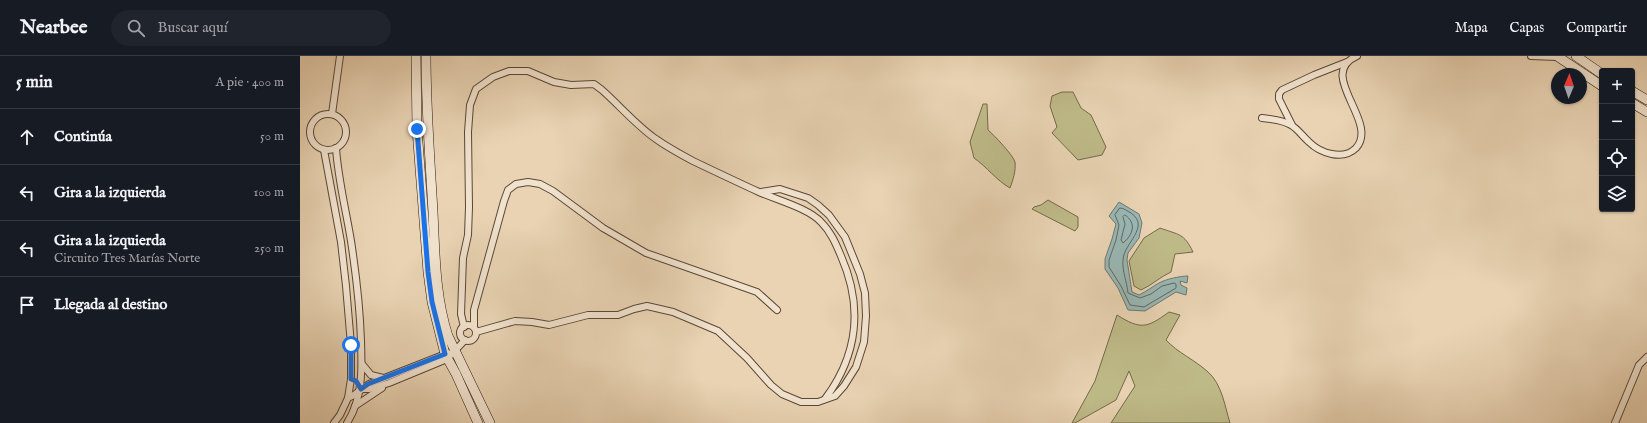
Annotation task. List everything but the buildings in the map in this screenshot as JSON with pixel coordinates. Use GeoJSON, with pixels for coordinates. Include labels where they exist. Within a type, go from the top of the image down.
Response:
{"type":"FeatureCollection","features":[{"type":"Feature","properties":{"kind":"street"},"geometry":{"type":"LineString","coordinates":[[332,114],[340,56]]}},
{"type":"Feature","properties":{"kind":"street"},"geometry":{"type":"LineString","coordinates":[[416,56],[417,129],[428,272],[432,302],[446,356],[456,374],[478,423]]}},
{"type":"Feature","properties":{"kind":"street"},"geometry":{"type":"LineString","coordinates":[[426,56],[428,146],[438,291],[444,321],[456,351],[490,423]]}},
{"type":"Feature","properties":{"kind":"street"},"geometry":{"type":"LineString","coordinates":[[1347,62],[1343,68],[1346,93],[1361,123],[1362,132],[1359,144],[1353,151],[1341,155],[1331,154],[1320,150],[1310,143],[1292,125],[1278,94],[1282,90],[1314,74],[1347,62],[1357,56]]}},
{"type":"Feature","properties":{"kind":"street"},"geometry":{"type":"LineString","coordinates":[[1531,56],[1558,56],[1599,84]]}},
{"type":"Feature","properties":{"kind":"street"},"geometry":{"type":"LineString","coordinates":[[1576,56],[1599,72]]}},
{"type":"Feature","properties":{"kind":"street"},"geometry":{"type":"LineString","coordinates":[[464,327],[461,306],[463,258],[468,235],[468,132],[470,105],[476,89],[493,77],[509,71],[528,71],[554,82],[571,85],[594,84],[655,139],[691,160],[759,192],[789,203],[821,221],[833,237],[851,284],[855,304],[850,349],[833,388],[825,399]]}},
{"type":"Feature","properties":{"kind":"street"},"geometry":{"type":"LineString","coordinates":[[1635,94],[1647,100]]}},
{"type":"Feature","properties":{"kind":"street"},"geometry":{"type":"LineString","coordinates":[[1634,104],[1647,112]]}},
{"type":"Feature","properties":{"kind":"street"},"geometry":{"type":"LineString","coordinates":[[332,114],[340,119],[346,129],[344,140],[336,148],[324,150],[316,146],[311,138],[310,129],[313,121],[321,115],[332,114]]}},
{"type":"Feature","properties":{"kind":"street"},"geometry":{"type":"LineString","coordinates":[[1262,118],[1285,122],[1292,125]]}},
{"type":"Feature","properties":{"kind":"street"},"geometry":{"type":"LineString","coordinates":[[336,148],[338,170],[358,285],[362,363],[361,389],[347,423]]}},
{"type":"Feature","properties":{"kind":"street"},"geometry":{"type":"LineString","coordinates":[[324,150],[341,242],[351,345],[351,379],[348,398],[340,415],[334,423]]}},
{"type":"Feature","properties":{"kind":"street"},"geometry":{"type":"LineString","coordinates":[[348,398],[361,389],[370,389],[446,356],[456,351],[465,340],[470,340],[475,337],[474,310],[504,201],[508,190],[516,184],[528,182],[540,184],[554,191],[603,228],[646,253],[757,292],[777,310]]}},
{"type":"Feature","properties":{"kind":"street"},"geometry":{"type":"LineString","coordinates":[[475,330],[515,321],[549,325],[588,315],[618,315],[647,306],[673,312],[718,332],[747,358],[771,385],[782,394],[801,402],[818,402],[835,396],[844,386],[856,367],[864,342],[866,316],[865,293],[860,274],[845,237],[829,214],[818,205],[808,198],[780,189],[759,192]]}},
{"type":"Feature","properties":{"kind":"street"},"geometry":{"type":"LineString","coordinates":[[465,340],[461,336],[460,331],[469,325],[475,330]]}},
{"type":"Feature","properties":{"kind":"street"},"geometry":{"type":"LineString","coordinates":[[1616,423],[1639,365],[1647,357]]}},
{"type":"Feature","properties":{"kind":"street"},"geometry":{"type":"LineString","coordinates":[[362,363],[371,375],[388,381]]}},
{"type":"Feature","properties":{"kind":"street"},"geometry":{"type":"LineString","coordinates":[[351,379],[356,381],[361,389]]}},
{"type":"Feature","properties":{"kind":"street"},"geometry":{"type":"LineString","coordinates":[[355,406],[388,381]]}},
{"type":"Feature","properties":{"kind":"shaded area"},"geometry":{"type":"Polygon","coordinates":[[[1062,92],[1073,92],[1081,108],[1091,115],[1106,147],[1102,155],[1078,160],[1052,133],[1057,127],[1050,106],[1052,96],[1062,92]]]}},
{"type":"Feature","properties":{"kind":"shaded area"},"geometry":{"type":"Polygon","coordinates":[[[983,104],[987,104],[988,130],[999,140],[1015,162],[1015,172],[1010,188],[974,158],[970,142],[983,104]]]}},
{"type":"Feature","properties":{"kind":"shaded area"},"geometry":{"type":"Polygon","coordinates":[[[1048,200],[1078,217],[1078,227],[1075,231],[1032,209],[1048,200]]]}},
{"type":"Feature","properties":{"kind":"shaded area"},"geometry":{"type":"Polygon","coordinates":[[[1160,228],[1184,238],[1193,252],[1175,254],[1171,272],[1141,290],[1134,286],[1129,261],[1144,238],[1160,228]]]}},
{"type":"Feature","properties":{"kind":"shaded area"},"geometry":{"type":"Polygon","coordinates":[[[1169,312],[1180,315],[1166,340],[1213,377],[1220,389],[1230,423],[1111,423],[1135,386],[1129,371],[1116,400],[1075,423],[1072,423],[1095,381],[1117,315],[1132,323],[1144,325],[1155,321],[1169,312]]]}},
{"type":"Feature","properties":{"kind":"water"},"geometry":{"type":"Polygon","coordinates":[[[1119,202],[1139,214],[1142,223],[1139,238],[1128,253],[1127,260],[1132,292],[1139,295],[1162,282],[1188,276],[1187,283],[1180,281],[1181,285],[1187,288],[1186,295],[1176,292],[1145,311],[1128,310],[1118,288],[1105,269],[1105,259],[1116,224],[1109,216],[1119,202]]]}},
{"type":"Feature","properties":{"kind":"route"},"geometry":{"type":"LineString","coordinates":[[351,345],[351,379],[356,381],[361,389],[368,384],[445,354],[432,302],[428,272],[417,129]]}}]}
